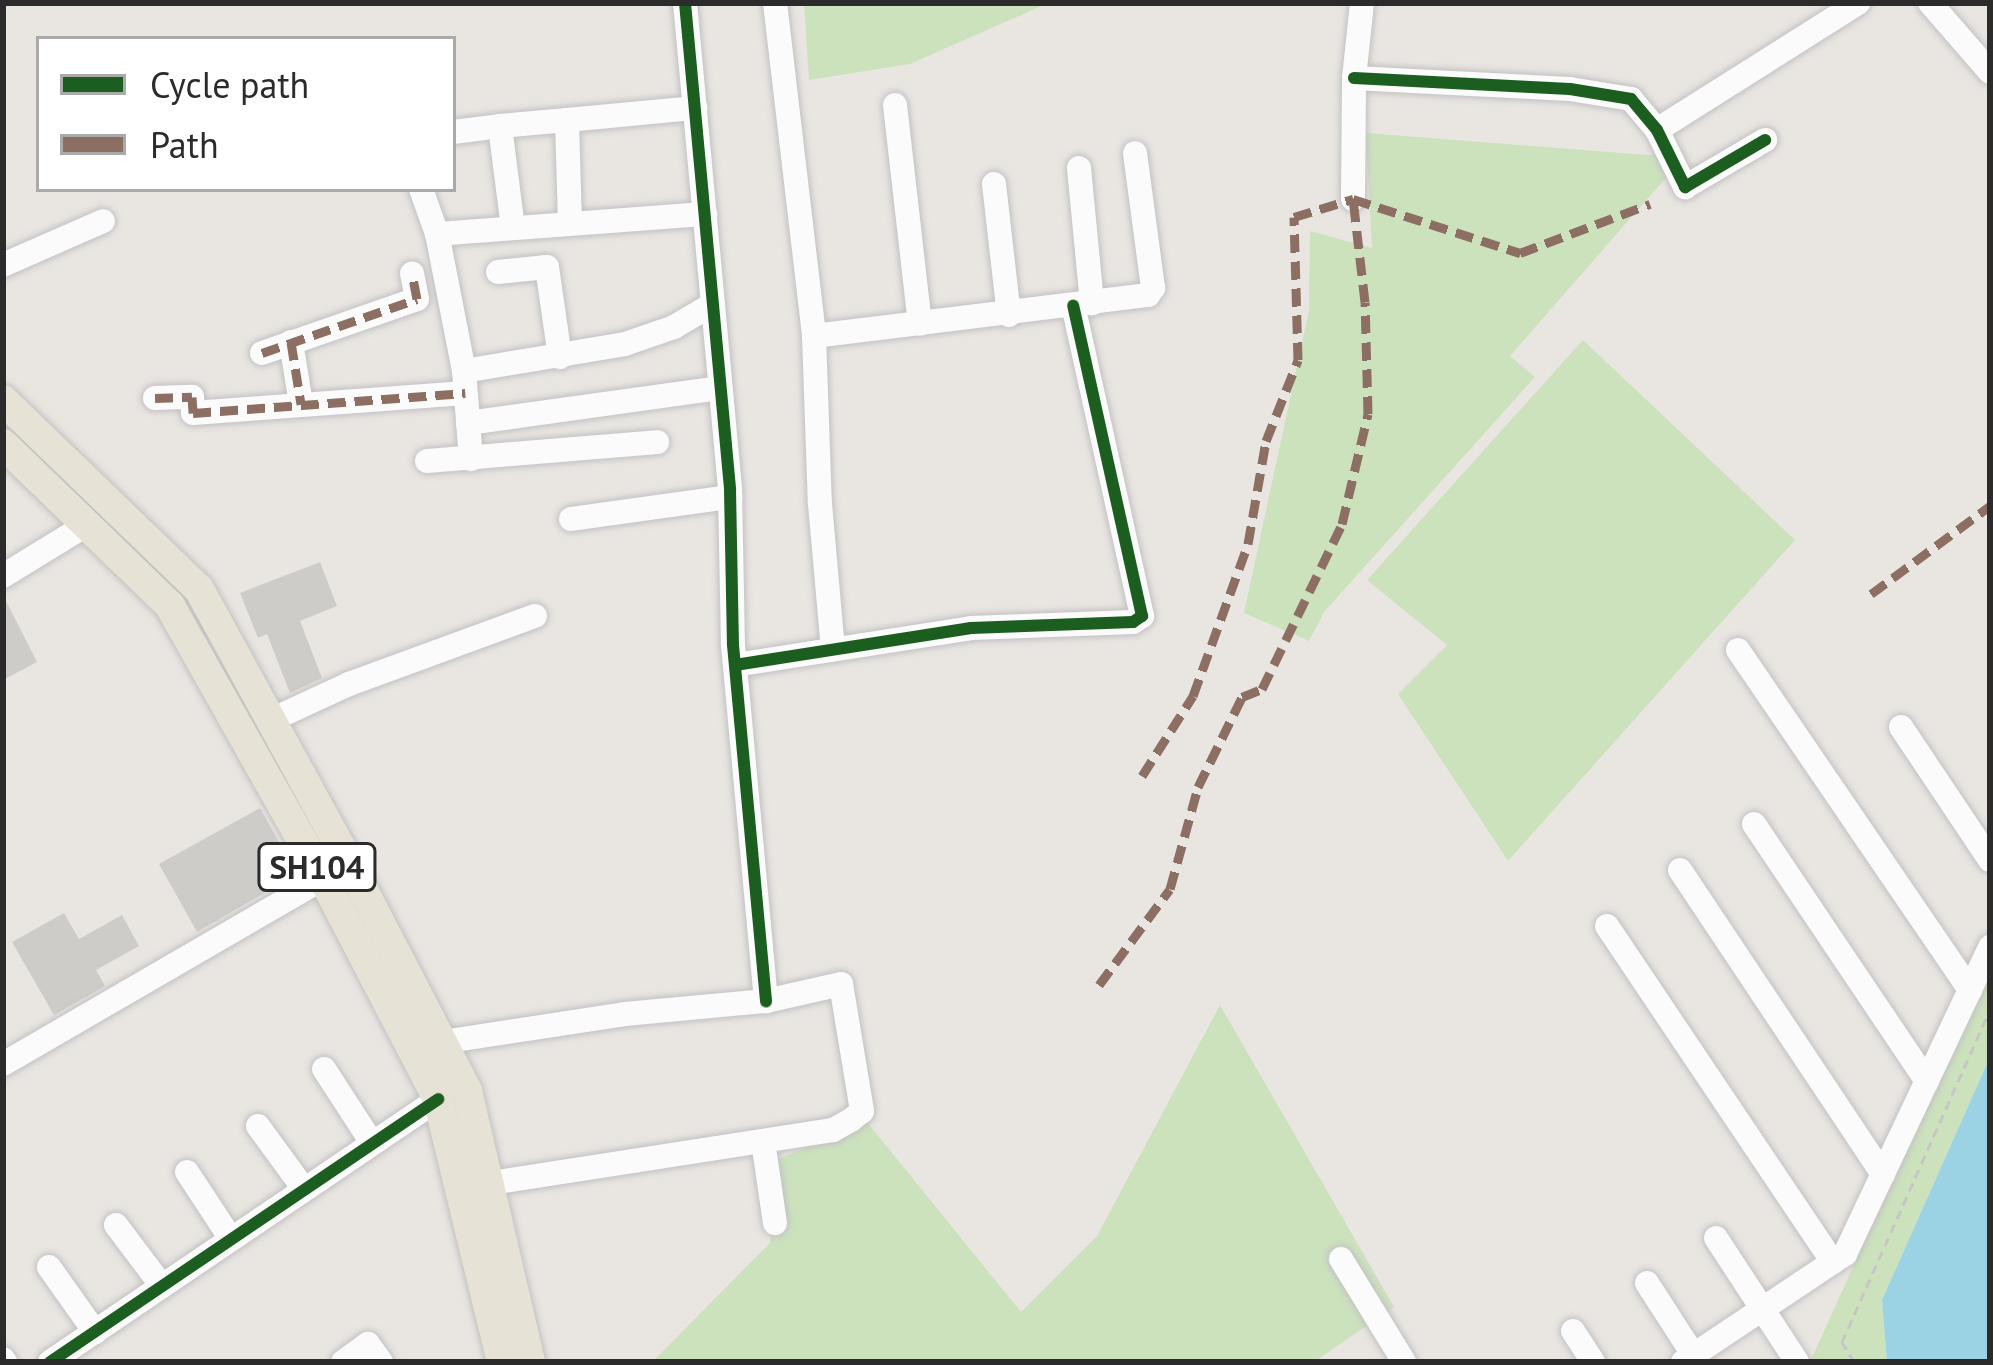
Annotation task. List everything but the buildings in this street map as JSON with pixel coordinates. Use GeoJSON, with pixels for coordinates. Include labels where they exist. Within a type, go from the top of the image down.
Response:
{"type":"FeatureCollection","features":[{"type":"Feature","properties":{"kind":"main road","name":"SH104"},"geometry":{"type":"LineString","coordinates":[[3,400],[199,589],[271,721],[438,1099],[494,1358]]}},
{"type":"Feature","properties":{"kind":"main road","name":"SH104"},"geometry":{"type":"LineString","coordinates":[[3,444],[170,606],[442,1042],[467,1091],[530,1362]]}},
{"type":"Feature","properties":{"kind":"street"},"geometry":{"type":"LineString","coordinates":[[685,3],[730,496],[735,664],[766,1000]]}},
{"type":"Feature","properties":{"kind":"street"},"geometry":{"type":"LineString","coordinates":[[775,3],[814,336],[820,504],[833,649]]}},
{"type":"Feature","properties":{"kind":"street"},"geometry":{"type":"LineString","coordinates":[[1353,199],[1354,78],[1362,3]]}},
{"type":"Feature","properties":{"kind":"street"},"geometry":{"type":"LineString","coordinates":[[1930,3],[1990,71]]}},
{"type":"Feature","properties":{"kind":"street"},"geometry":{"type":"LineString","coordinates":[[1658,130],[1842,7]]}},
{"type":"Feature","properties":{"kind":"street"},"geometry":{"type":"LineString","coordinates":[[1354,78],[1570,89],[1631,99],[1658,130],[1685,187],[1765,140]]}},
{"type":"Feature","properties":{"kind":"street"},"geometry":{"type":"LineString","coordinates":[[895,105],[893,129],[920,324]]}},
{"type":"Feature","properties":{"kind":"street"},"geometry":{"type":"LineString","coordinates":[[456,132],[695,108]]}},
{"type":"Feature","properties":{"kind":"street"},"geometry":{"type":"LineString","coordinates":[[567,120],[570,224]]}},
{"type":"Feature","properties":{"kind":"street"},"geometry":{"type":"LineString","coordinates":[[500,126],[513,228]]}},
{"type":"Feature","properties":{"kind":"street"},"geometry":{"type":"LineString","coordinates":[[814,336],[1142,298],[1153,288],[1136,153]]}},
{"type":"Feature","properties":{"kind":"street"},"geometry":{"type":"LineString","coordinates":[[735,664],[971,628],[1133,622],[1142,616],[1082,304],[1079,168]]}},
{"type":"Feature","properties":{"kind":"street"},"geometry":{"type":"LineString","coordinates":[[994,184],[1009,315]]}},
{"type":"Feature","properties":{"kind":"street"},"geometry":{"type":"LineString","coordinates":[[422,192],[437,234],[464,382],[471,459]]}},
{"type":"Feature","properties":{"kind":"street"},"geometry":{"type":"LineString","coordinates":[[437,234],[705,214]]}},
{"type":"Feature","properties":{"kind":"street"},"geometry":{"type":"LineString","coordinates":[[3,265],[103,221]]}},
{"type":"Feature","properties":{"kind":"street"},"geometry":{"type":"LineString","coordinates":[[498,272],[547,267],[560,357]]}},
{"type":"Feature","properties":{"kind":"street"},"geometry":{"type":"LineString","coordinates":[[262,353],[417,299],[412,274]]}},
{"type":"Feature","properties":{"kind":"street"},"geometry":{"type":"LineString","coordinates":[[155,398],[200,397],[193,413],[464,382],[674,327],[713,304]]}},
{"type":"Feature","properties":{"kind":"street"},"geometry":{"type":"LineString","coordinates":[[291,342],[301,404]]}},
{"type":"Feature","properties":{"kind":"street"},"geometry":{"type":"LineString","coordinates":[[468,423],[721,388]]}},
{"type":"Feature","properties":{"kind":"street"},"geometry":{"type":"LineString","coordinates":[[427,461],[657,442]]}},
{"type":"Feature","properties":{"kind":"street"},"geometry":{"type":"LineString","coordinates":[[571,519],[730,496]]}},
{"type":"Feature","properties":{"kind":"street"},"geometry":{"type":"LineString","coordinates":[[3,576],[86,525]]}},
{"type":"Feature","properties":{"kind":"street"},"geometry":{"type":"LineString","coordinates":[[271,721],[350,684],[535,616]]}},
{"type":"Feature","properties":{"kind":"street"},"geometry":{"type":"LineString","coordinates":[[1738,650],[1970,990]]}},
{"type":"Feature","properties":{"kind":"street"},"geometry":{"type":"LineString","coordinates":[[1901,727],[1990,860]]}},
{"type":"Feature","properties":{"kind":"street"},"geometry":{"type":"LineString","coordinates":[[1754,824],[1927,1081]]}},
{"type":"Feature","properties":{"kind":"street"},"geometry":{"type":"LineString","coordinates":[[3,1064],[336,870]]}},
{"type":"Feature","properties":{"kind":"street"},"geometry":{"type":"LineString","coordinates":[[1680,870],[1883,1174]]}},
{"type":"Feature","properties":{"kind":"street"},"geometry":{"type":"LineString","coordinates":[[1607,926],[1833,1262]]}},
{"type":"Feature","properties":{"kind":"street"},"geometry":{"type":"LineString","coordinates":[[1647,1283],[1692,1360],[1845,1254],[1990,947]]}},
{"type":"Feature","properties":{"kind":"street"},"geometry":{"type":"LineString","coordinates":[[442,1042],[625,1014],[766,1000],[841,984],[862,1111],[833,1130],[489,1183]]}},
{"type":"Feature","properties":{"kind":"street"},"geometry":{"type":"LineString","coordinates":[[325,1069],[372,1143]]}},
{"type":"Feature","properties":{"kind":"street"},"geometry":{"type":"LineString","coordinates":[[50,1362],[438,1099]]}},
{"type":"Feature","properties":{"kind":"street"},"geometry":{"type":"LineString","coordinates":[[257,1126],[304,1190]]}},
{"type":"Feature","properties":{"kind":"street"},"geometry":{"type":"LineString","coordinates":[[764,1141],[775,1223]]}},
{"type":"Feature","properties":{"kind":"street"},"geometry":{"type":"LineString","coordinates":[[187,1172],[231,1239]]}},
{"type":"Feature","properties":{"kind":"street"},"geometry":{"type":"LineString","coordinates":[[116,1225],[162,1286]]}},
{"type":"Feature","properties":{"kind":"street"},"geometry":{"type":"LineString","coordinates":[[1716,1238],[1797,1362]]}},
{"type":"Feature","properties":{"kind":"street"},"geometry":{"type":"LineString","coordinates":[[1341,1259],[1404,1362]]}},
{"type":"Feature","properties":{"kind":"street"},"geometry":{"type":"LineString","coordinates":[[49,1267],[95,1331]]}},
{"type":"Feature","properties":{"kind":"street"},"geometry":{"type":"LineString","coordinates":[[1573,1331],[1593,1362]]}},
{"type":"Feature","properties":{"kind":"street"},"geometry":{"type":"LineString","coordinates":[[343,1362],[368,1344],[381,1362]]}},
{"type":"Feature","properties":{"kind":"path"},"geometry":{"type":"LineString","coordinates":[[1854,1362],[1842,1342],[1990,1010]]}},
{"type":"Feature","properties":{"kind":"green space"},"geometry":{"type":"Polygon","coordinates":[[[804,3],[1048,3],[910,64],[809,80],[804,3]]]}},
{"type":"Feature","properties":{"kind":"green space"},"geometry":{"type":"Polygon","coordinates":[[[1366,133],[1660,156],[1670,173],[1510,356],[1535,377],[1324,612],[1309,641],[1244,613],[1309,310],[1310,231],[1372,248],[1366,133]]]}},
{"type":"Feature","properties":{"kind":"green space"},"geometry":{"type":"Polygon","coordinates":[[[1583,340],[1795,540],[1508,861],[1398,694],[1447,645],[1367,580],[1583,340]]]}},
{"type":"Feature","properties":{"kind":"green space"},"geometry":{"type":"Polygon","coordinates":[[[1990,964],[1990,1057],[1882,1300],[1887,1362],[1810,1362],[1990,964]]]}},
{"type":"Feature","properties":{"kind":"green space"},"geometry":{"type":"Polygon","coordinates":[[[1220,1005],[1394,1307],[1314,1362],[652,1362],[770,1243],[776,1160],[867,1122],[1021,1312],[1097,1236],[1220,1005]]]}},
{"type":"Feature","properties":{"kind":"water"},"geometry":{"type":"Polygon","coordinates":[[[1990,1057],[1990,1362],[1887,1362],[1882,1300],[1990,1057]]]}},
{"type":"Feature","properties":{"kind":"marked path"},"geometry":{"type":"LineString","coordinates":[[1142,776],[1193,696],[1248,544],[1266,441],[1298,360],[1294,217],[1353,199],[1520,253],[1650,204]]}},
{"type":"Feature","properties":{"kind":"marked path"},"geometry":{"type":"LineString","coordinates":[[1099,985],[1170,889],[1198,787],[1242,697],[1262,689],[1342,524],[1368,414],[1365,302],[1353,199]]}},
{"type":"Feature","properties":{"kind":"marked path"},"geometry":{"type":"LineString","coordinates":[[262,353],[417,299],[412,273]]}},
{"type":"Feature","properties":{"kind":"marked path"},"geometry":{"type":"LineString","coordinates":[[291,342],[301,404]]}},
{"type":"Feature","properties":{"kind":"marked path"},"geometry":{"type":"LineString","coordinates":[[155,398],[192,397],[193,413],[465,393]]}},
{"type":"Feature","properties":{"kind":"marked path"},"geometry":{"type":"LineString","coordinates":[[1871,594],[1990,506]]}},
{"type":"Feature","properties":{"kind":"cycle path"},"geometry":{"type":"LineString","coordinates":[[685,3],[730,490],[733,645],[766,1001]]}},
{"type":"Feature","properties":{"kind":"cycle path"},"geometry":{"type":"LineString","coordinates":[[1354,78],[1570,89],[1631,99],[1657,130],[1685,187],[1765,140]]}},
{"type":"Feature","properties":{"kind":"cycle path"},"geometry":{"type":"LineString","coordinates":[[735,665],[971,628],[1133,622],[1142,616],[1073,306]]}},
{"type":"Feature","properties":{"kind":"cycle path"},"geometry":{"type":"LineString","coordinates":[[50,1362],[438,1099]]}}]}
